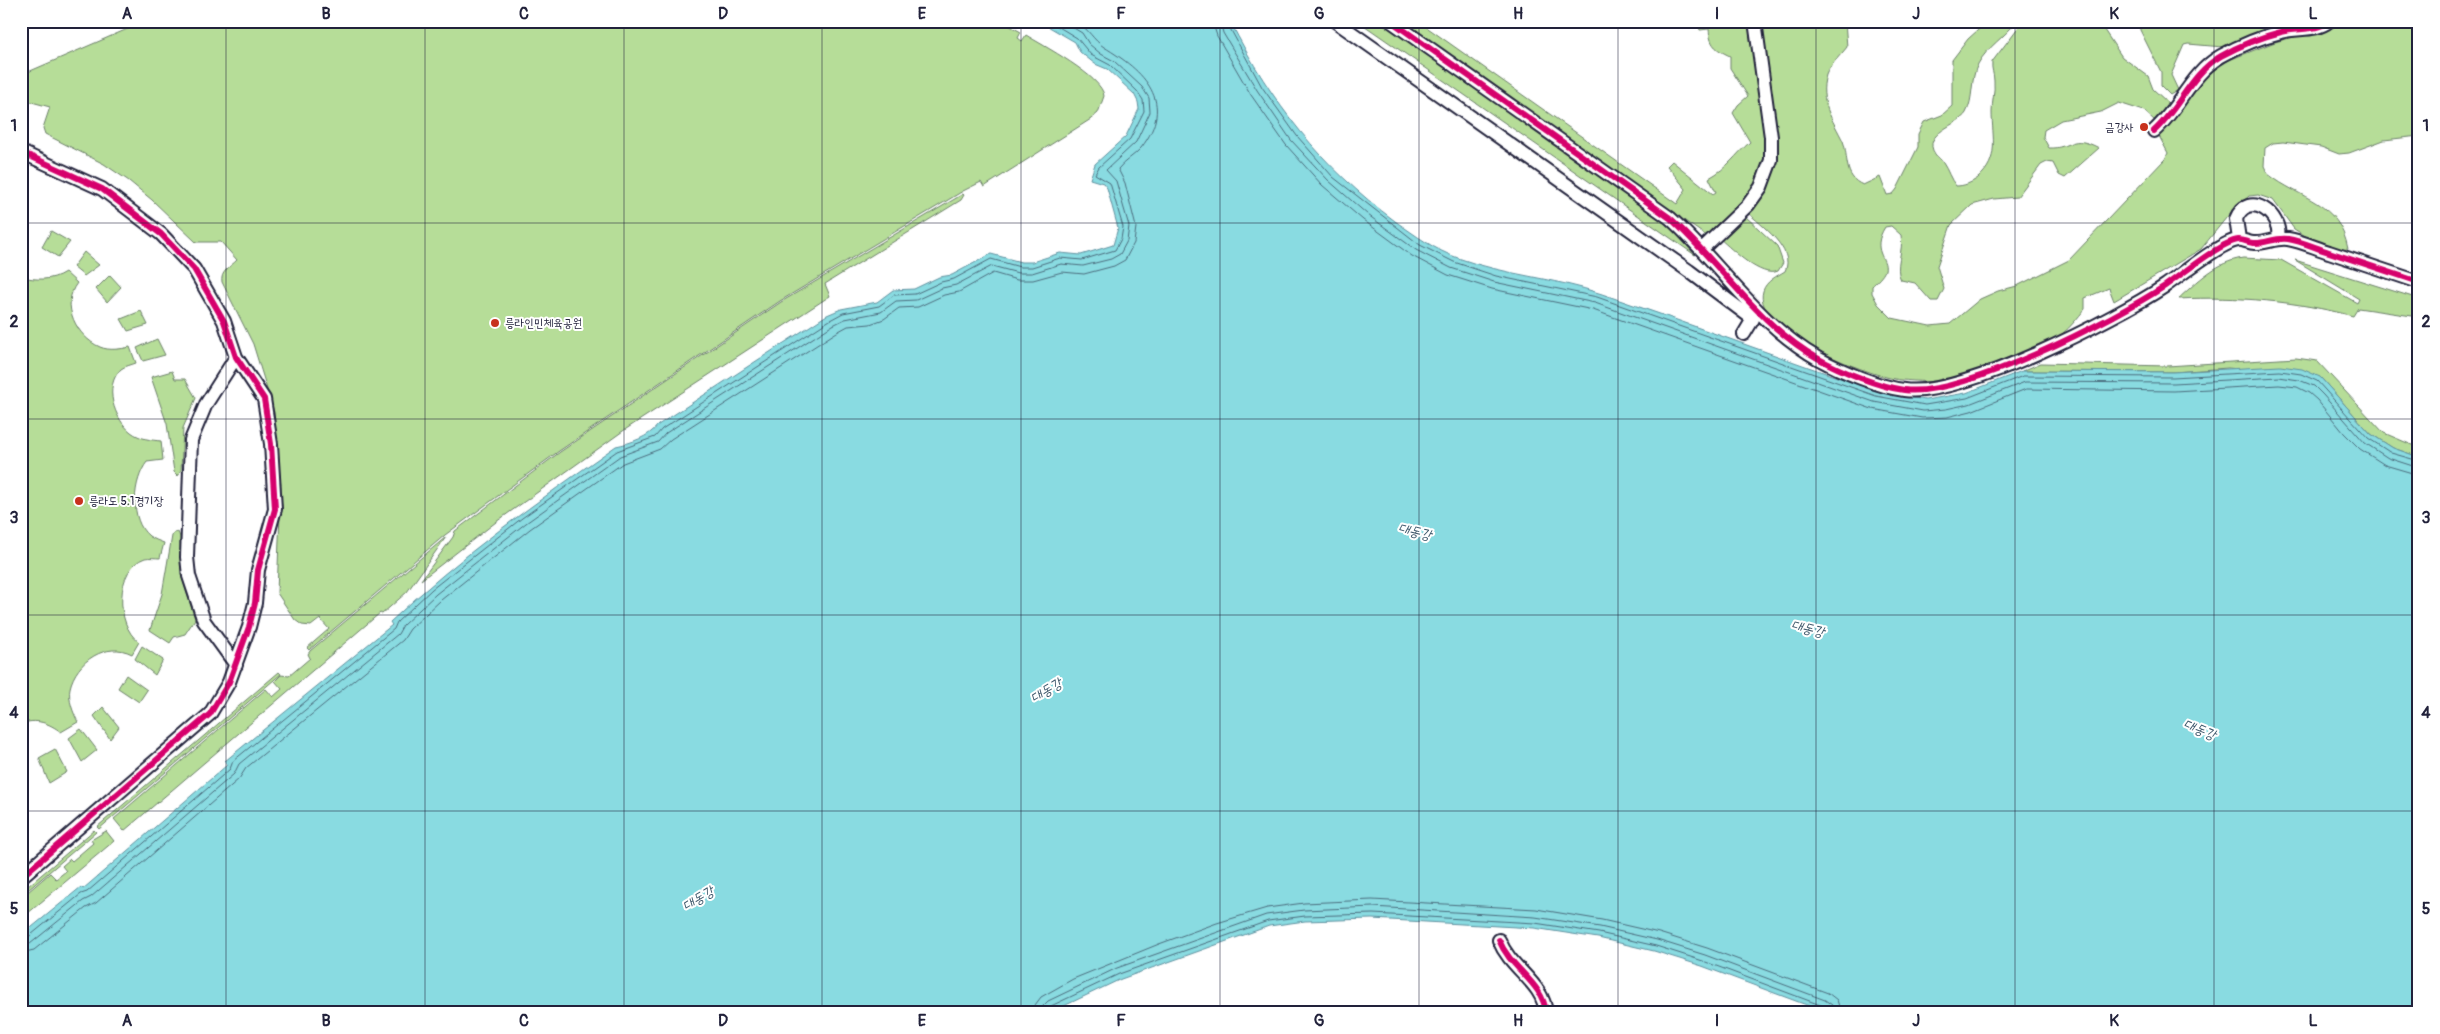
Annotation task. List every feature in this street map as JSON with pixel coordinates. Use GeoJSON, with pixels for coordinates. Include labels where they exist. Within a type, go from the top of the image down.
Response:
{"type":"FeatureCollection","features":[{"type":"Feature","properties":{"kind":"street"},"geometry":{"type":"LineString","coordinates":[[1335,21],[1689,271],[1753,319],[1744,334]]}},
{"type":"Feature","properties":{"kind":"street"},"geometry":{"type":"LineString","coordinates":[[1390,21],[1670,218],[1702,250],[1732,285],[1776,328],[1817,358],[1863,378],[1902,390],[1915,391],[1948,385],[2032,356],[2164,287],[2220,248],[2238,239],[2254,243],[2287,239],[2419,282]]}},
{"type":"Feature","properties":{"kind":"street"},"geometry":{"type":"LineString","coordinates":[[1702,250],[1748,205],[1761,187],[1771,160],[1771,137],[1755,21]]}},
{"type":"Feature","properties":{"kind":"street"},"geometry":{"type":"LineString","coordinates":[[2154,131],[2167,120],[2199,74],[2219,57],[2282,31],[2323,26],[2329,21]]}},
{"type":"Feature","properties":{"kind":"street"},"geometry":{"type":"LineString","coordinates":[[21,152],[102,189],[161,234],[194,269],[224,321],[236,357],[264,399],[270,444],[274,508],[258,570],[255,602],[236,664],[229,682],[210,714],[21,877]]}},
{"type":"Feature","properties":{"kind":"street"},"geometry":{"type":"LineString","coordinates":[[2238,239],[2236,219],[2238,213],[2250,205],[2265,208],[2272,215],[2279,231],[2278,239]]}},
{"type":"Feature","properties":{"kind":"street"},"geometry":{"type":"LineString","coordinates":[[236,357],[206,404],[191,440],[188,557],[192,584],[204,620],[236,664]]}},
{"type":"Feature","properties":{"kind":"street"},"geometry":{"type":"LineString","coordinates":[[21,870],[36,864]]}},
{"type":"Feature","properties":{"kind":"street"},"geometry":{"type":"LineString","coordinates":[[1499,940],[1504,953],[1512,964],[1534,984],[1545,1004],[1546,1013]]}},
{"type":"Feature","properties":{"kind":"green space","name":"릉라인민체육공원"},"geometry":{"type":"Polygon","coordinates":[[[146,21],[1001,21],[1021,32],[1018,38],[1022,41],[1026,35],[1083,71],[1101,88],[1104,96],[1098,113],[1091,119],[984,187],[981,182],[963,191],[780,301],[559,451],[445,535],[309,650],[307,648],[329,629],[320,619],[311,626],[302,625],[295,620],[277,593],[281,487],[274,412],[253,344],[222,282],[224,272],[237,260],[221,242],[196,242],[129,181],[104,164],[45,134],[43,128],[50,107],[28,101],[26,98],[21,101],[21,75],[146,21]]]}},
{"type":"Feature","properties":{"kind":"green space"},"geometry":{"type":"Polygon","coordinates":[[[1358,21],[1381,21],[1664,220],[1695,255],[1358,21]]]}},
{"type":"Feature","properties":{"kind":"green space"},"geometry":{"type":"Polygon","coordinates":[[[1398,21],[1418,21],[1677,204],[1686,189],[1667,166],[1672,161],[1713,194],[1716,192],[1709,178],[1727,165],[1750,142],[1733,113],[1738,105],[1748,96],[1730,68],[1730,56],[1714,46],[1709,29],[1700,30],[1697,21],[1749,21],[1768,152],[1758,184],[1711,236],[1705,235],[1398,21]]]}},
{"type":"Feature","properties":{"kind":"green space"},"geometry":{"type":"Polygon","coordinates":[[[1758,21],[1845,21],[1847,47],[1832,64],[1826,75],[1824,84],[1825,102],[1843,141],[1849,172],[1852,177],[1863,185],[1880,177],[1887,195],[1893,194],[1897,189],[1918,147],[1918,134],[1924,122],[1942,115],[1952,106],[1952,60],[1968,39],[1988,21],[2017,21],[1986,52],[1978,64],[1966,113],[1933,140],[1932,147],[1935,154],[1956,186],[1967,184],[1978,178],[1985,171],[1992,156],[1994,78],[1992,62],[2023,21],[2098,21],[2122,57],[2148,76],[2153,89],[2167,102],[2167,108],[2161,119],[2154,120],[2144,111],[2119,103],[2101,112],[2061,120],[2044,130],[2043,137],[2049,148],[2082,142],[2099,148],[2065,178],[2059,175],[2053,163],[2047,162],[2041,165],[2017,197],[1994,199],[1972,205],[1951,225],[1937,266],[1944,289],[1938,301],[1931,301],[1915,283],[1901,280],[1898,270],[1902,241],[1901,235],[1891,226],[1885,227],[1879,242],[1879,248],[1885,270],[1872,286],[1872,293],[1878,304],[1892,318],[1930,326],[1950,324],[1980,299],[1998,291],[2017,286],[2069,260],[2165,159],[2168,153],[2159,136],[2204,77],[2229,60],[2275,42],[2316,31],[2335,21],[2419,21],[2419,136],[2384,140],[2349,153],[2339,154],[2321,147],[2283,142],[2273,143],[2265,148],[2264,166],[2268,174],[2327,211],[2343,233],[2348,249],[2338,250],[2320,245],[2294,229],[2273,200],[2258,195],[2249,196],[2231,212],[2201,249],[2114,301],[2109,288],[2085,298],[2085,309],[2053,341],[1992,367],[1950,380],[1932,382],[1901,380],[1865,370],[1816,349],[1793,336],[1775,321],[1764,306],[1764,287],[1772,279],[1785,271],[1787,263],[1786,255],[1775,238],[1747,212],[1771,174],[1758,21]]]}},
{"type":"Feature","properties":{"kind":"green space"},"geometry":{"type":"Polygon","coordinates":[[[2139,21],[2290,21],[2223,47],[2184,45],[2171,75],[2178,90],[2170,95],[2161,86],[2161,72],[2140,30],[2139,21]]]}},
{"type":"Feature","properties":{"kind":"green space"},"geometry":{"type":"Polygon","coordinates":[[[963,194],[961,200],[825,284],[830,296],[623,431],[496,522],[421,580],[453,537],[455,531],[560,452],[781,302],[963,194]]]}},
{"type":"Feature","properties":{"kind":"green space"},"geometry":{"type":"Polygon","coordinates":[[[1744,215],[1777,246],[1783,263],[1778,271],[1763,271],[1755,267],[1720,239],[1744,215]]]}},
{"type":"Feature","properties":{"kind":"green space"},"geometry":{"type":"Polygon","coordinates":[[[51,231],[70,242],[58,257],[42,247],[51,231]]]}},
{"type":"Feature","properties":{"kind":"green space"},"geometry":{"type":"Polygon","coordinates":[[[84,252],[99,265],[84,276],[73,267],[84,252]]]}},
{"type":"Feature","properties":{"kind":"green space"},"geometry":{"type":"Polygon","coordinates":[[[2243,258],[2281,260],[2357,303],[2359,299],[2295,260],[2419,299],[2419,317],[2358,308],[2353,316],[2288,303],[2245,299],[2178,299],[2200,279],[2216,268],[2233,260],[2243,258]]]}},
{"type":"Feature","properties":{"kind":"green space","name":"릉라도 5.1경기장"},"geometry":{"type":"Polygon","coordinates":[[[65,272],[77,283],[70,301],[71,310],[78,328],[84,336],[104,348],[119,349],[130,347],[136,363],[121,369],[116,376],[113,384],[113,402],[120,419],[131,432],[142,438],[161,441],[163,460],[147,462],[139,479],[135,500],[138,520],[143,529],[151,537],[164,543],[160,558],[145,558],[135,564],[128,573],[124,584],[122,611],[131,634],[139,642],[132,654],[113,650],[103,652],[94,656],[79,669],[73,678],[70,688],[71,706],[78,722],[61,732],[42,722],[32,721],[21,724],[21,277],[44,279],[65,272]]]}},
{"type":"Feature","properties":{"kind":"green space"},"geometry":{"type":"Polygon","coordinates":[[[110,275],[121,287],[107,302],[96,289],[110,275]]]}},
{"type":"Feature","properties":{"kind":"green space"},"geometry":{"type":"Polygon","coordinates":[[[141,311],[148,325],[128,331],[121,319],[141,311]]]}},
{"type":"Feature","properties":{"kind":"green space"},"geometry":{"type":"Polygon","coordinates":[[[157,339],[165,355],[143,361],[137,348],[157,339]]]}},
{"type":"Feature","properties":{"kind":"green space"},"geometry":{"type":"Polygon","coordinates":[[[2296,358],[2317,361],[2384,433],[2419,448],[2419,457],[2393,448],[2371,434],[2320,377],[2228,368],[2173,372],[2022,371],[2041,363],[2167,366],[2296,358]]]}},
{"type":"Feature","properties":{"kind":"green space"},"geometry":{"type":"Polygon","coordinates":[[[172,371],[175,379],[185,379],[196,398],[183,428],[181,471],[178,476],[174,472],[167,424],[151,377],[172,371]]]}},
{"type":"Feature","properties":{"kind":"green space"},"geometry":{"type":"Polygon","coordinates":[[[178,532],[180,537],[181,575],[195,619],[185,634],[174,637],[170,643],[150,630],[162,594],[172,536],[178,532]]]}},
{"type":"Feature","properties":{"kind":"green space"},"geometry":{"type":"Polygon","coordinates":[[[446,537],[407,592],[124,831],[114,819],[266,689],[273,697],[282,689],[275,681],[281,675],[289,676],[310,658],[308,654],[310,651],[446,537]]]}},
{"type":"Feature","properties":{"kind":"green space"},"geometry":{"type":"Polygon","coordinates":[[[142,646],[163,660],[155,675],[135,659],[142,646]]]}},
{"type":"Feature","properties":{"kind":"green space"},"geometry":{"type":"Polygon","coordinates":[[[279,672],[281,674],[99,829],[97,827],[279,672]]]}},
{"type":"Feature","properties":{"kind":"green space"},"geometry":{"type":"Polygon","coordinates":[[[126,675],[147,690],[139,702],[118,688],[126,675]]]}},
{"type":"Feature","properties":{"kind":"green space"},"geometry":{"type":"Polygon","coordinates":[[[103,707],[119,727],[110,739],[94,716],[103,707]]]}},
{"type":"Feature","properties":{"kind":"green space"},"geometry":{"type":"Polygon","coordinates":[[[81,729],[97,750],[82,762],[69,738],[81,729]]]}},
{"type":"Feature","properties":{"kind":"green space"},"geometry":{"type":"Polygon","coordinates":[[[55,749],[67,772],[49,783],[39,758],[55,749]]]}},
{"type":"Feature","properties":{"kind":"green space"},"geometry":{"type":"Polygon","coordinates":[[[94,830],[96,832],[21,896],[21,892],[94,830]]]}},
{"type":"Feature","properties":{"kind":"green space"},"geometry":{"type":"Polygon","coordinates":[[[106,831],[114,841],[21,919],[21,898],[50,873],[56,879],[66,871],[62,866],[70,859],[72,861],[93,843],[91,840],[106,831]]]}},
{"type":"Feature","properties":{"kind":"water","name":"대동강"},"geometry":{"type":"Polygon","coordinates":[[[1039,21],[1230,21],[1263,80],[1300,132],[1368,200],[1395,221],[1433,246],[1450,255],[1476,264],[1602,294],[1878,391],[1925,400],[1966,393],[2022,371],[2173,372],[2280,366],[2302,369],[2320,377],[2371,434],[2393,448],[2419,457],[2419,1013],[1828,1013],[1702,966],[1654,951],[1598,938],[1534,928],[1372,919],[1305,921],[1269,926],[1121,979],[1049,1013],[21,1013],[21,936],[81,887],[83,889],[227,765],[225,761],[392,625],[390,622],[444,574],[529,508],[616,446],[645,436],[658,425],[827,315],[841,309],[877,302],[893,290],[914,289],[939,277],[952,275],[991,254],[1021,262],[1032,262],[1060,253],[1081,255],[1113,245],[1118,228],[1107,188],[1103,183],[1090,179],[1095,164],[1126,136],[1139,109],[1138,102],[1134,94],[1107,69],[1095,64],[1080,52],[1075,42],[1039,21]]]}},
{"type":"Feature","properties":{"kind":"cycle path"},"geometry":{"type":"LineString","coordinates":[[1391,21],[1670,218],[1740,293],[1777,329],[1797,345],[1819,359],[1860,378],[1883,386],[1904,390],[1930,389],[1962,382],[2037,353],[2075,336],[2142,300],[2222,246],[2238,240],[2252,243],[2279,239],[2293,240],[2419,282]]}},
{"type":"Feature","properties":{"kind":"cycle path"},"geometry":{"type":"LineString","coordinates":[[2154,131],[2201,72],[2221,56],[2266,36],[2318,27],[2329,21]]}},
{"type":"Feature","properties":{"kind":"cycle path"},"geometry":{"type":"LineString","coordinates":[[21,152],[102,189],[161,234],[194,269],[224,321],[236,357],[264,399],[271,444],[275,509],[258,570],[255,603],[249,627],[229,682],[210,714],[21,877]]}},
{"type":"Feature","properties":{"kind":"cycle path"},"geometry":{"type":"LineString","coordinates":[[1499,940],[1511,960],[1539,993],[1544,1002],[1546,1013]]}},
{"type":"Feature","properties":{"kind":"place","name":"금강사"},"geometry":{"type":"Point","coordinates":[2144,127]}},
{"type":"Feature","properties":{"kind":"place","name":"릉라인민체육공원"},"geometry":{"type":"Point","coordinates":[495,323]}},
{"type":"Feature","properties":{"kind":"place","name":"릉라도 5.1경기장"},"geometry":{"type":"Point","coordinates":[79,501]}}]}
